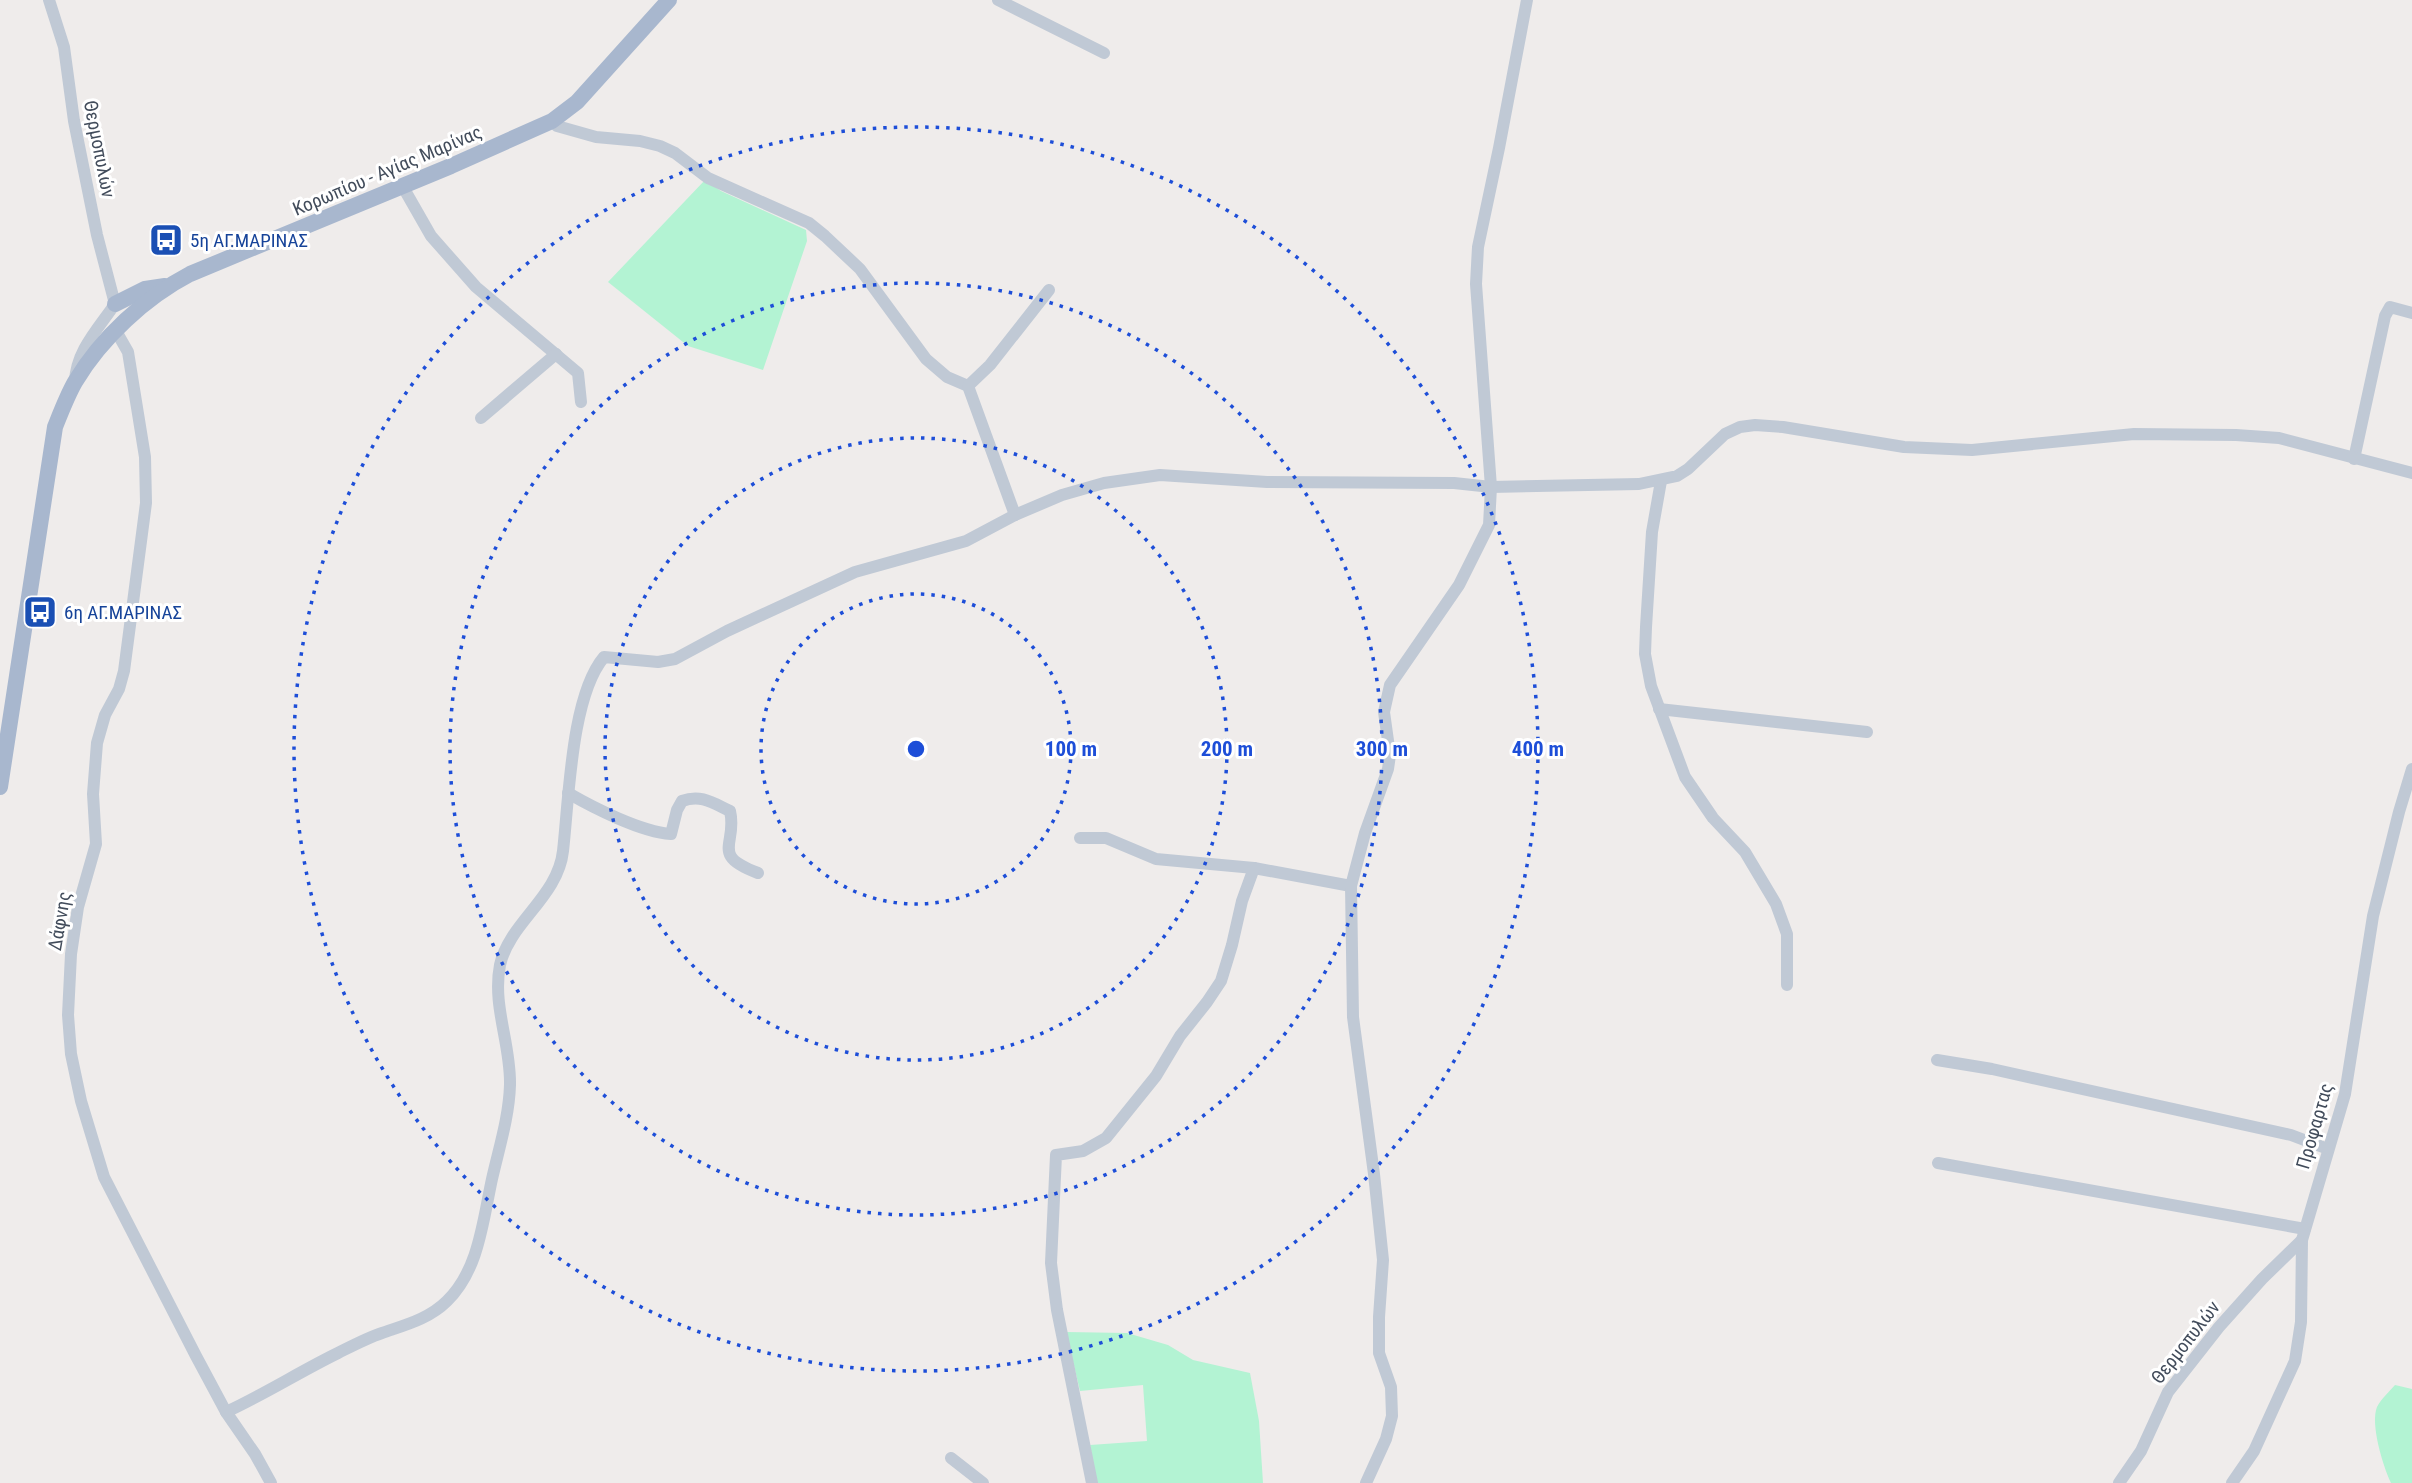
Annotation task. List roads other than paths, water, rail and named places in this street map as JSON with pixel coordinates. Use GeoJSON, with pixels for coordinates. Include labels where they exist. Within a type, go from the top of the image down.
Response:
{"type":"FeatureCollection","features":[{"type":"Feature","properties":{"kind":"main road","name":"Κορωπίου - Αγίας Μαρίνας"},"geometry":{"type":"LineString","coordinates":[[0,786],[55,427],[75,382],[116,331],[139,308],[168,286],[203,269],[402,187],[552,121],[577,102],[669,0]]}},
{"type":"Feature","properties":{"kind":"main road"},"geometry":{"type":"LineString","coordinates":[[115,304],[145,289],[168,286]]}},
{"type":"Feature","properties":{"kind":"street","name":"Θερμοπυλών"},"geometry":{"type":"LineString","coordinates":[[50,0],[64,47],[74,121],[97,235],[115,304]]}},
{"type":"Feature","properties":{"kind":"street"},"geometry":{"type":"LineString","coordinates":[[998,0],[1104,53]]}},
{"type":"Feature","properties":{"kind":"street"},"geometry":{"type":"LineString","coordinates":[[1366,1483],[1386,1439],[1392,1416],[1391,1387],[1380,1353],[1379,1317],[1383,1260],[1353,1017],[1351,886],[1365,832],[1388,769],[1390,755],[1384,712],[1390,685],[1459,585],[1489,525],[1491,487],[1476,284],[1478,247],[1527,0]]}},
{"type":"Feature","properties":{"kind":"street"},"geometry":{"type":"LineString","coordinates":[[552,121],[557,126],[596,137],[640,141],[660,146],[675,153],[708,178],[809,223],[825,236],[860,269],[926,359],[947,377],[968,386],[1015,514]]}},
{"type":"Feature","properties":{"kind":"street"},"geometry":{"type":"LineString","coordinates":[[402,187],[431,236],[476,287],[578,373],[581,402]]}},
{"type":"Feature","properties":{"kind":"street"},"geometry":{"type":"LineString","coordinates":[[968,386],[990,365],[1049,290]]}},
{"type":"Feature","properties":{"kind":"street"},"geometry":{"type":"LineString","coordinates":[[75,382],[76,363],[81,352],[115,304]]}},
{"type":"Feature","properties":{"kind":"street"},"geometry":{"type":"LineString","coordinates":[[2354,459],[2385,316],[2390,307],[2412,313]]}},
{"type":"Feature","properties":{"kind":"street","name":"Δάφνης"},"geometry":{"type":"LineString","coordinates":[[116,331],[128,352],[138,402],[145,452],[146,503],[124,671],[119,689],[105,715],[97,743],[93,794],[96,844],[78,908],[71,954],[68,1015],[71,1054],[80,1101],[105,1179],[226,1412],[256,1454],[271,1483]]}},
{"type":"Feature","properties":{"kind":"street"},"geometry":{"type":"LineString","coordinates":[[481,418],[556,354]]}},
{"type":"Feature","properties":{"kind":"street"},"geometry":{"type":"LineString","coordinates":[[226,1412],[337,1353],[432,1313],[457,1291],[465,1277],[481,1231],[504,1131],[510,1085],[508,1051],[499,1015],[498,979],[501,963],[506,948],[557,874],[563,854],[572,760],[587,683],[594,668],[604,657],[658,662],[675,659],[727,631],[855,572],[966,541],[1015,514],[1062,495],[1104,483],[1160,475],[1267,482],[1454,483],[1491,487],[1639,484],[1677,476],[1726,434],[1740,427],[1755,425],[1783,427],[1904,447],[1972,450],[2134,434],[2280,438],[2412,473]]}},
{"type":"Feature","properties":{"kind":"street"},"geometry":{"type":"LineString","coordinates":[[1661,481],[1652,532],[1645,653],[1651,686],[1685,777],[1713,818],[1745,852],[1776,904],[1787,934],[1787,985]]}},
{"type":"Feature","properties":{"kind":"street"},"geometry":{"type":"LineString","coordinates":[[1659,709],[1867,732]]}},
{"type":"Feature","properties":{"kind":"street","name":"Προφαρτας"},"geometry":{"type":"LineString","coordinates":[[2232,1483],[2254,1451],[2295,1361],[2301,1322],[2304,1234],[2345,1094],[2373,916],[2412,769]]}},
{"type":"Feature","properties":{"kind":"street"},"geometry":{"type":"LineString","coordinates":[[568,793],[589,805],[662,834],[671,834],[682,800],[693,797],[708,799],[730,811],[733,823],[728,835],[732,860],[739,866],[758,873]]}},
{"type":"Feature","properties":{"kind":"street"},"geometry":{"type":"LineString","coordinates":[[1080,838],[1106,838],[1156,859],[1254,868],[1351,886]]}},
{"type":"Feature","properties":{"kind":"street"},"geometry":{"type":"LineString","coordinates":[[1092,1483],[1057,1310],[1051,1263],[1056,1156],[1083,1151],[1106,1138],[1156,1076],[1180,1036],[1207,1002],[1221,981],[1242,901],[1254,868]]}},
{"type":"Feature","properties":{"kind":"street"},"geometry":{"type":"LineString","coordinates":[[1937,1060],[1992,1069],[2291,1135],[2328,1149]]}},
{"type":"Feature","properties":{"kind":"street"},"geometry":{"type":"LineString","coordinates":[[1938,1163],[2304,1234]]}},
{"type":"Feature","properties":{"kind":"street","name":"Θερμοπυλών"},"geometry":{"type":"LineString","coordinates":[[2119,1483],[2141,1451],[2168,1392],[2219,1327],[2304,1234]]}},
{"type":"Feature","properties":{"kind":"street"},"geometry":{"type":"LineString","coordinates":[[951,1458],[983,1483]]}},
{"type":"Feature","properties":{"kind":"place","name":"5η ΑΓ.ΜΑΡΙΝΑΣ"},"geometry":{"type":"Point","coordinates":[166,240]}},
{"type":"Feature","properties":{"kind":"place","name":"6η ΑΓ.ΜΑΡΙΝΑΣ"},"geometry":{"type":"Point","coordinates":[40,612]}}]}
